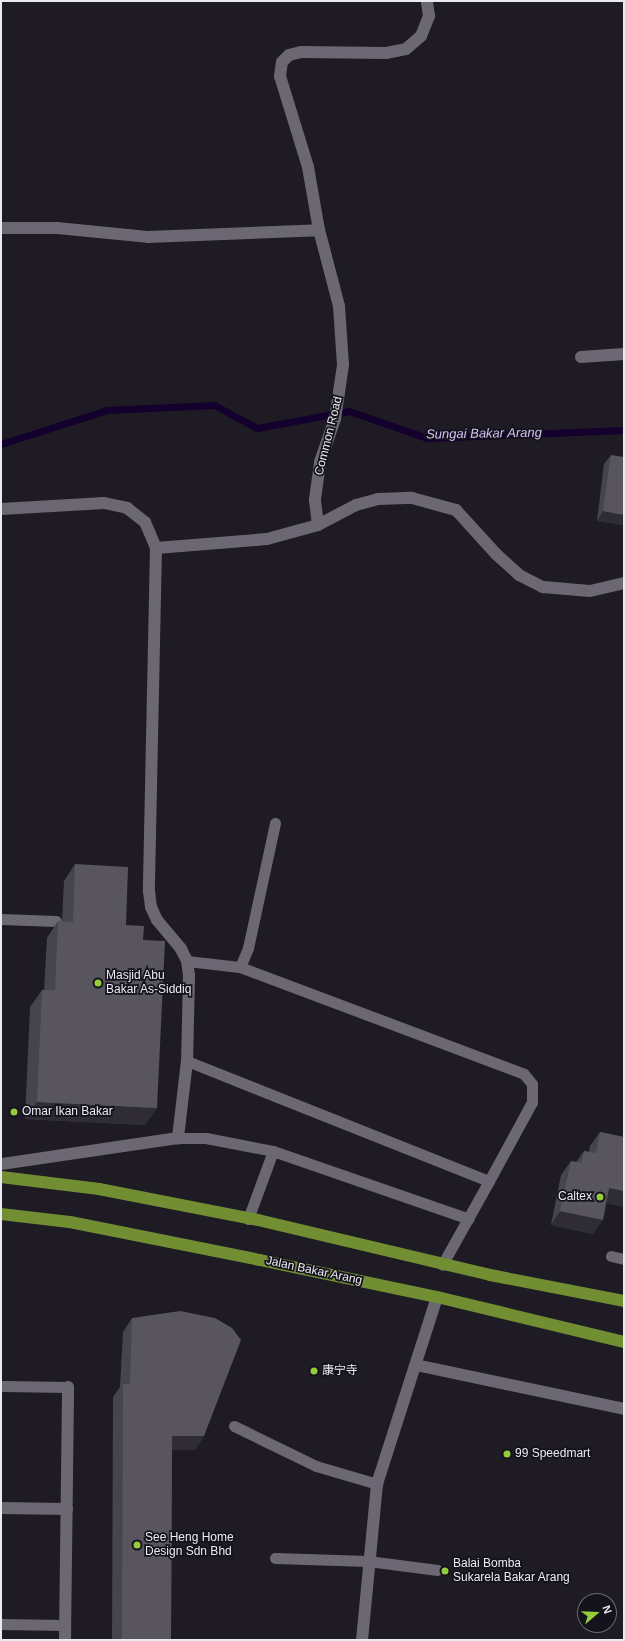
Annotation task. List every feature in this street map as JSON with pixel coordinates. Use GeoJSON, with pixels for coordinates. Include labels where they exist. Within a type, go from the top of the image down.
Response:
{"type":"FeatureCollection","features":[{"type":"Feature","properties":{"kind":"main road"},"geometry":{"type":"LineString","coordinates":[[1,1177],[99,1188],[248,1219],[442,1264],[624,1300]]}},
{"type":"Feature","properties":{"kind":"main road","name":"Jalan Bakar Arang"},"geometry":{"type":"LineString","coordinates":[[1,1214],[70,1222],[437,1297],[624,1342]]}},
{"type":"Feature","properties":{"kind":"street","name":"Common Road"},"geometry":{"type":"LineString","coordinates":[[318,525],[316,499],[320,462],[335,419],[343,365],[340,312],[319,230],[308,167],[280,76],[282,62],[289,55],[301,52],[386,53],[406,49],[421,36],[428,16],[427,1]]}},
{"type":"Feature","properties":{"kind":"street"},"geometry":{"type":"LineString","coordinates":[[1,228],[57,228],[148,237],[319,230]]}},
{"type":"Feature","properties":{"kind":"street"},"geometry":{"type":"LineString","coordinates":[[581,357],[624,354]]}},
{"type":"Feature","properties":{"kind":"street"},"geometry":{"type":"LineString","coordinates":[[156,548],[267,539],[318,525],[356,505],[378,499],[412,498],[456,510],[496,554],[519,575],[542,587],[590,591],[624,583]]}},
{"type":"Feature","properties":{"kind":"street"},"geometry":{"type":"LineString","coordinates":[[1,509],[104,503],[127,508],[145,522],[156,548],[149,891],[151,907],[157,920],[181,949],[187,961],[189,976],[187,1061],[178,1138],[1,1164]]}},
{"type":"Feature","properties":{"kind":"street"},"geometry":{"type":"LineString","coordinates":[[362,1640],[368,1561],[377,1484],[437,1297]]}},
{"type":"Feature","properties":{"kind":"street"},"geometry":{"type":"LineString","coordinates":[[416,1365],[624,1409]]}},
{"type":"Feature","properties":{"kind":"street"},"geometry":{"type":"LineString","coordinates":[[65,1640],[68,1387]]}},
{"type":"Feature","properties":{"kind":"street"},"geometry":{"type":"LineString","coordinates":[[1,1508],[67,1509]]}},
{"type":"Feature","properties":{"kind":"lane"},"geometry":{"type":"LineString","coordinates":[[240,967],[248,948],[275,823]]}},
{"type":"Feature","properties":{"kind":"lane"},"geometry":{"type":"LineString","coordinates":[[1,919],[56,921]]}},
{"type":"Feature","properties":{"kind":"lane"},"geometry":{"type":"LineString","coordinates":[[187,961],[240,967],[524,1074],[529,1078],[534,1093],[532,1102],[469,1219],[442,1264]]}},
{"type":"Feature","properties":{"kind":"lane"},"geometry":{"type":"LineString","coordinates":[[187,1061],[489,1181]]}},
{"type":"Feature","properties":{"kind":"lane"},"geometry":{"type":"LineString","coordinates":[[178,1138],[206,1138],[273,1151],[469,1219]]}},
{"type":"Feature","properties":{"kind":"lane"},"geometry":{"type":"LineString","coordinates":[[248,1219],[273,1151]]}},
{"type":"Feature","properties":{"kind":"lane"},"geometry":{"type":"LineString","coordinates":[[611,1256],[624,1259]]}},
{"type":"Feature","properties":{"kind":"lane"},"geometry":{"type":"LineString","coordinates":[[1,1386],[68,1387]]}},
{"type":"Feature","properties":{"kind":"lane"},"geometry":{"type":"LineString","coordinates":[[234,1426],[316,1466],[377,1484]]}},
{"type":"Feature","properties":{"kind":"lane"},"geometry":{"type":"LineString","coordinates":[[275,1558],[368,1561],[438,1570]]}},
{"type":"Feature","properties":{"kind":"lane"},"geometry":{"type":"LineString","coordinates":[[1,1624],[65,1625]]}},
{"type":"Feature","properties":{"kind":"building"},"geometry":{"type":"Polygon","coordinates":[[[611,455],[624,457],[624,515],[603,511],[611,455]]]}},
{"type":"Feature","properties":{"kind":"building","name":"Masjid Abu Bakar As-Siddiq"},"geometry":{"type":"Polygon","coordinates":[[[75,864],[128,867],[126,925],[144,926],[143,940],[165,941],[157,1108],[37,1102],[42,990],[55,990],[58,921],[73,922],[75,864]]]}},
{"type":"Feature","properties":{"kind":"building"},"geometry":{"type":"Polygon","coordinates":[[[600,1132],[624,1137],[624,1191],[609,1188],[603,1220],[560,1211],[571,1161],[581,1163],[584,1151],[596,1153],[600,1132]]]}},
{"type":"Feature","properties":{"kind":"building","name":"See Heng Home Design Sdn Bhd"},"geometry":{"type":"Polygon","coordinates":[[[180,1311],[215,1318],[232,1328],[241,1340],[204,1436],[172,1436],[171,1640],[122,1640],[123,1384],[130,1384],[132,1318],[180,1311]]]}},
{"type":"Feature","properties":{"kind":"waterway","name":"Sungai Bakar Arang"},"geometry":{"type":"LineString","coordinates":[[1,444],[107,410],[214,405],[257,428],[349,411],[427,438],[624,430]]}},
{"type":"Feature","properties":{"kind":"place","name":"Masjid Abu Bakar As-Siddiq"},"geometry":{"type":"Point","coordinates":[98,983]}},
{"type":"Feature","properties":{"kind":"place","name":"Omar Ikan Bakar"},"geometry":{"type":"Point","coordinates":[14,1112]}},
{"type":"Feature","properties":{"kind":"place","name":"Caltex"},"geometry":{"type":"Point","coordinates":[600,1197]}},
{"type":"Feature","properties":{"kind":"place","name":"康宁寺"},"geometry":{"type":"Point","coordinates":[314,1371]}},
{"type":"Feature","properties":{"kind":"place","name":"99 Speedmart"},"geometry":{"type":"Point","coordinates":[507,1454]}},
{"type":"Feature","properties":{"kind":"place","name":"See Heng Home Design Sdn Bhd"},"geometry":{"type":"Point","coordinates":[137,1545]}},
{"type":"Feature","properties":{"kind":"place","name":"Balai Bomba Sukarela Bakar Arang"},"geometry":{"type":"Point","coordinates":[445,1571]}}]}
